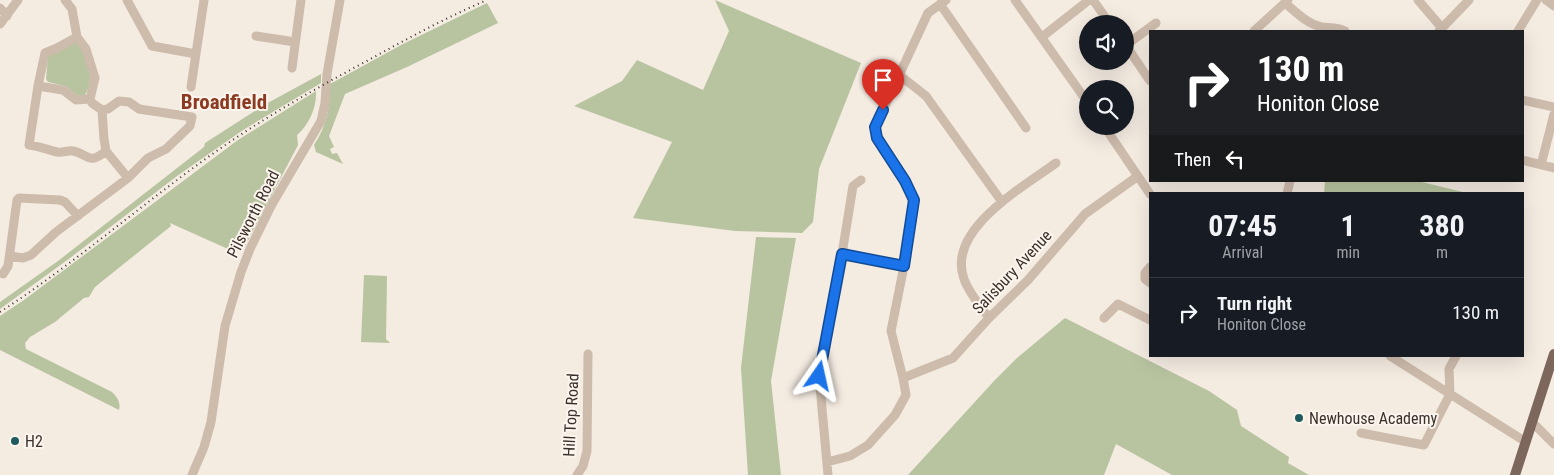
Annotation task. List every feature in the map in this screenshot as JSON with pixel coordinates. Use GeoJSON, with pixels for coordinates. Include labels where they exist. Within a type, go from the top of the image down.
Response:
{"type":"FeatureCollection","features":[{"type":"Feature","properties":{"kind":"main road"},"geometry":{"type":"LineString","coordinates":[[1514,475],[1554,354]]}},
{"type":"Feature","properties":{"kind":"street"},"geometry":{"type":"LineString","coordinates":[[0,24],[18,0]]}},
{"type":"Feature","properties":{"kind":"street"},"geometry":{"type":"LineString","coordinates":[[10,256],[23,258],[31,255],[56,232],[128,178],[148,158],[166,149],[190,126],[192,117],[139,109],[129,102],[119,101],[108,109],[102,110],[92,103],[90,99],[95,78],[86,49],[77,37],[72,9],[65,0]]}},
{"type":"Feature","properties":{"kind":"street"},"geometry":{"type":"LineString","coordinates":[[127,0],[152,46],[196,54]]}},
{"type":"Feature","properties":{"kind":"street"},"geometry":{"type":"LineString","coordinates":[[191,87],[204,0]]}},
{"type":"Feature","properties":{"kind":"street"},"geometry":{"type":"LineString","coordinates":[[292,68],[300,0]]}},
{"type":"Feature","properties":{"kind":"street","name":"Pilsworth Road"},"geometry":{"type":"LineString","coordinates":[[192,475],[204,447],[211,422],[225,326],[241,272],[250,248],[271,206],[321,121],[340,0]]}},
{"type":"Feature","properties":{"kind":"street"},"geometry":{"type":"LineString","coordinates":[[1015,0],[1079,90]]}},
{"type":"Feature","properties":{"kind":"street"},"geometry":{"type":"LineString","coordinates":[[1042,37],[1091,0],[1103,15]]}},
{"type":"Feature","properties":{"kind":"street"},"geometry":{"type":"LineString","coordinates":[[1418,0],[1440,29],[1469,0]]}},
{"type":"Feature","properties":{"kind":"street"},"geometry":{"type":"LineString","coordinates":[[1519,30],[1537,0]]}},
{"type":"Feature","properties":{"kind":"street"},"geometry":{"type":"LineString","coordinates":[[1546,0],[1554,6]]}},
{"type":"Feature","properties":{"kind":"street"},"geometry":{"type":"LineString","coordinates":[[827,462],[850,456],[868,445],[895,416],[906,395],[891,331],[904,266],[914,200],[905,181],[877,138],[875,127],[928,13],[943,2],[1026,128]]}},
{"type":"Feature","properties":{"kind":"street"},"geometry":{"type":"LineString","coordinates":[[1255,30],[1287,2],[1313,24],[1343,30]]}},
{"type":"Feature","properties":{"kind":"street"},"geometry":{"type":"LineString","coordinates":[[0,8],[7,16]]}},
{"type":"Feature","properties":{"kind":"street"},"geometry":{"type":"LineString","coordinates":[[1134,38],[1156,23]]}},
{"type":"Feature","properties":{"kind":"street"},"geometry":{"type":"LineString","coordinates":[[256,36],[295,42]]}},
{"type":"Feature","properties":{"kind":"street"},"geometry":{"type":"LineString","coordinates":[[77,37],[45,53],[29,144],[60,152],[76,151],[87,158],[99,157],[106,151]]}},
{"type":"Feature","properties":{"kind":"street"},"geometry":{"type":"LineString","coordinates":[[1134,57],[1149,80]]}},
{"type":"Feature","properties":{"kind":"street"},"geometry":{"type":"LineString","coordinates":[[898,74],[926,96],[1002,202]]}},
{"type":"Feature","properties":{"kind":"street"},"geometry":{"type":"LineString","coordinates":[[38,86],[63,90],[76,100],[90,99]]}},
{"type":"Feature","properties":{"kind":"street"},"geometry":{"type":"LineString","coordinates":[[1524,100],[1554,107]]}},
{"type":"Feature","properties":{"kind":"street"},"geometry":{"type":"LineString","coordinates":[[102,110],[106,151],[128,178]]}},
{"type":"Feature","properties":{"kind":"street"},"geometry":{"type":"LineString","coordinates":[[1541,165],[1554,114]]}},
{"type":"Feature","properties":{"kind":"street"},"geometry":{"type":"LineString","coordinates":[[1110,135],[1149,192]]}},
{"type":"Feature","properties":{"kind":"street"},"geometry":{"type":"LineString","coordinates":[[1524,161],[1554,168]]}},
{"type":"Feature","properties":{"kind":"street"},"geometry":{"type":"LineString","coordinates":[[989,318],[967,287],[963,278],[961,261],[964,247],[971,233],[1002,202],[1056,163]]}},
{"type":"Feature","properties":{"kind":"street","name":"Salisbury Avenue"},"geometry":{"type":"LineString","coordinates":[[903,378],[953,358],[989,318],[1028,280],[1085,214],[1138,176]]}},
{"type":"Feature","properties":{"kind":"street"},"geometry":{"type":"LineString","coordinates":[[828,475],[819,376],[854,186],[862,180]]}},
{"type":"Feature","properties":{"kind":"street"},"geometry":{"type":"LineString","coordinates":[[3,274],[8,266],[17,200],[19,198],[60,200],[65,202],[78,216]]}},
{"type":"Feature","properties":{"kind":"street"},"geometry":{"type":"LineString","coordinates":[[842,254],[904,266]]}},
{"type":"Feature","properties":{"kind":"street"},"geometry":{"type":"LineString","coordinates":[[1149,268],[1145,273],[1145,278],[1149,282]]}},
{"type":"Feature","properties":{"kind":"street"},"geometry":{"type":"LineString","coordinates":[[1104,318],[1118,304],[1149,317]]}},
{"type":"Feature","properties":{"kind":"street","name":"Hill Top Road"},"geometry":{"type":"LineString","coordinates":[[576,475],[583,466],[587,451],[588,354]]}},
{"type":"Feature","properties":{"kind":"street"},"geometry":{"type":"LineString","coordinates":[[1392,357],[1526,442]]}},
{"type":"Feature","properties":{"kind":"street"},"geometry":{"type":"LineString","coordinates":[[1361,432],[1424,445],[1450,394],[1448,369],[1455,357]]}},
{"type":"Feature","properties":{"kind":"street"},"geometry":{"type":"LineString","coordinates":[[1532,422],[1554,444]]}},
{"type":"Feature","properties":{"kind":"green space"},"geometry":{"type":"Polygon","coordinates":[[[715,0],[861,63],[819,169],[813,222],[802,233],[735,231],[633,218],[672,142],[574,106],[622,81],[637,60],[703,90],[729,31],[715,0]]]}},
{"type":"Feature","properties":{"kind":"green space"},"geometry":{"type":"Polygon","coordinates":[[[487,3],[498,23],[407,67],[345,94],[329,136],[334,147],[330,149],[332,154],[337,153],[343,164],[316,152],[314,145],[322,131],[327,116],[330,84],[403,44],[487,3]]]}},
{"type":"Feature","properties":{"kind":"green space"},"geometry":{"type":"Polygon","coordinates":[[[73,42],[78,43],[82,48],[88,61],[90,82],[85,95],[78,96],[65,86],[48,82],[46,79],[48,56],[73,42]]]}},
{"type":"Feature","properties":{"kind":"green space"},"geometry":{"type":"Polygon","coordinates":[[[321,74],[321,83],[243,130],[177,176],[0,309],[0,302],[58,261],[204,147],[205,143],[264,105],[321,74]]]}},
{"type":"Feature","properties":{"kind":"green space"},"geometry":{"type":"Polygon","coordinates":[[[316,91],[311,115],[297,135],[298,145],[242,252],[228,249],[170,223],[171,226],[95,287],[89,297],[84,298],[55,322],[30,337],[25,343],[26,349],[112,392],[118,400],[119,410],[0,350],[0,316],[238,140],[316,91]]]}},
{"type":"Feature","properties":{"kind":"green space"},"geometry":{"type":"Polygon","coordinates":[[[1325,182],[1422,182],[1463,192],[1324,192],[1325,182]]]}},
{"type":"Feature","properties":{"kind":"green space"},"geometry":{"type":"Polygon","coordinates":[[[756,237],[796,238],[771,381],[781,475],[748,475],[741,368],[756,237]]]}},
{"type":"Feature","properties":{"kind":"green space"},"geometry":{"type":"Polygon","coordinates":[[[364,275],[387,276],[386,339],[390,343],[361,342],[364,275]]]}},
{"type":"Feature","properties":{"kind":"green space"},"geometry":{"type":"Polygon","coordinates":[[[1065,318],[1209,391],[1237,410],[1241,426],[1289,457],[1288,463],[1309,475],[1172,475],[1116,444],[1104,475],[908,475],[1017,358],[1065,318]]]}},
{"type":"Feature","properties":{"kind":"railway"},"geometry":{"type":"LineString","coordinates":[[0,312],[78,257],[178,179],[243,133],[344,73],[456,14],[487,0]]}},
{"type":"Feature","properties":{"kind":"place","name":"Newhouse Academy"},"geometry":{"type":"Point","coordinates":[1299,418]}},
{"type":"Feature","properties":{"kind":"place","name":"H2"},"geometry":{"type":"Point","coordinates":[15,441]}},
{"type":"Feature","properties":{"kind":"district","name":"Broadfield"},"geometry":{"type":"Point","coordinates":[224,102]}},
{"type":"Feature","properties":{"kind":"route"},"geometry":{"type":"LineString","coordinates":[[819,376],[842,254],[904,266],[914,200],[905,181],[877,138],[875,127],[883,110]]}}]}
